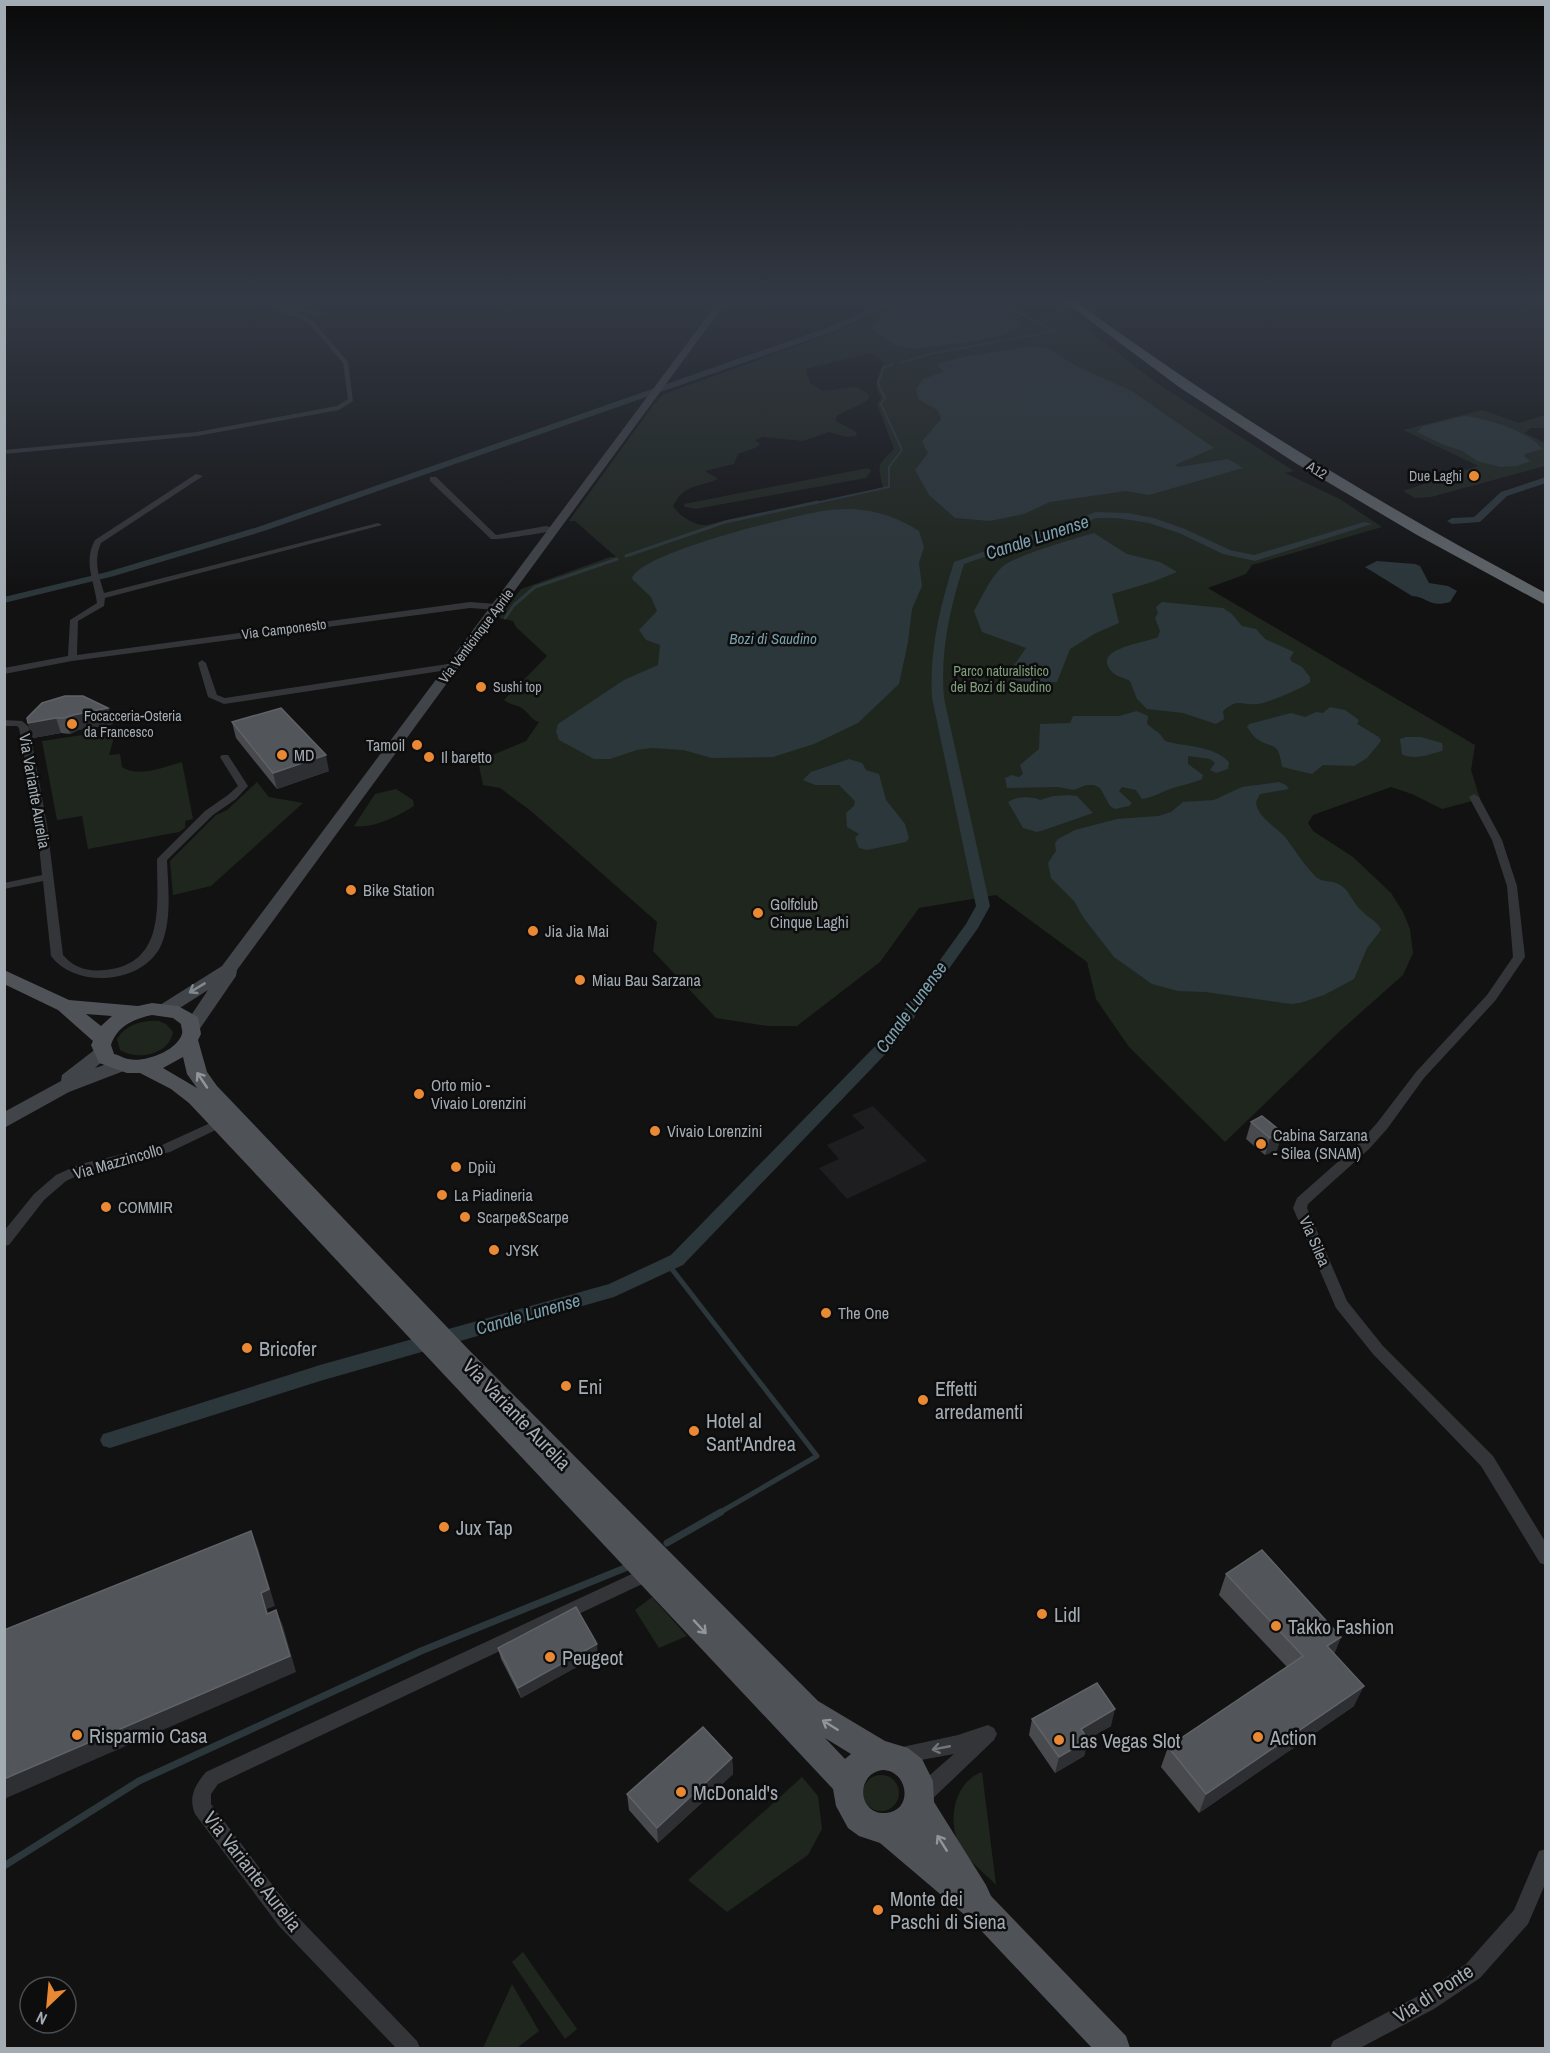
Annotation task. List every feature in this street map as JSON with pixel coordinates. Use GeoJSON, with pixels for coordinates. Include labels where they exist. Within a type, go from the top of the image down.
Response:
{"type":"FeatureCollection","features":[{"type":"Feature","properties":{"kind":"highway","name":"A12"},"geometry":{"type":"LineString","coordinates":[[1203,398],[1366,500],[1545,600]]}},
{"type":"Feature","properties":{"kind":"highway","name":"A12"},"geometry":{"type":"LineString","coordinates":[[1215,398],[1374,498],[1545,591]]}},
{"type":"Feature","properties":{"kind":"main road","name":"Via Venticinque Aprile"},"geometry":{"type":"LineString","coordinates":[[191,1034],[227,976],[229,969],[652,398]]}},
{"type":"Feature","properties":{"kind":"main road","name":"Via Venticinque Aprile"},"geometry":{"type":"LineString","coordinates":[[166,1009],[229,969]]}},
{"type":"Feature","properties":{"kind":"main road"},"geometry":{"type":"LineString","coordinates":[[4,976],[65,1006],[103,1045],[113,1062],[133,1066]]}},
{"type":"Feature","properties":{"kind":"main road"},"geometry":{"type":"LineString","coordinates":[[4,1121],[62,1087],[133,1066],[171,1058],[191,1034],[188,1018],[179,1012],[166,1009],[137,1012],[65,1006]]}},
{"type":"Feature","properties":{"kind":"main road"},"geometry":{"type":"LineString","coordinates":[[62,1087],[103,1045],[115,1023],[137,1012]]}},
{"type":"Feature","properties":{"kind":"main road","name":"Via Variante Aurelia"},"geometry":{"type":"LineString","coordinates":[[191,1034],[197,1074],[210,1091],[650,1573],[848,1783],[847,1793],[855,1812],[869,1824],[886,1828],[984,1911],[1114,2049]]}},
{"type":"Feature","properties":{"kind":"main road","name":"Via Variante Aurelia"},"geometry":{"type":"LineString","coordinates":[[133,1066],[178,1084],[417,1320]]}},
{"type":"Feature","properties":{"kind":"main road","name":"Via Variante Aurelia"},"geometry":{"type":"LineString","coordinates":[[451,1356],[808,1711],[910,1768],[916,1776],[919,1801],[984,1911]]}},
{"type":"Feature","properties":{"kind":"main road"},"geometry":{"type":"LineString","coordinates":[[848,1783],[859,1764],[869,1758],[886,1756]]}},
{"type":"Feature","properties":{"kind":"main road"},"geometry":{"type":"LineString","coordinates":[[886,1828],[906,1822],[919,1801]]}},
{"type":"Feature","properties":{"kind":"street"},"geometry":{"type":"LineString","coordinates":[[4,452],[197,434],[347,405],[351,398]]}},
{"type":"Feature","properties":{"kind":"street"},"geometry":{"type":"LineString","coordinates":[[72,658],[73,623],[101,604],[91,562],[93,549],[98,542],[199,476]]}},
{"type":"Feature","properties":{"kind":"street"},"geometry":{"type":"LineString","coordinates":[[433,479],[495,537],[531,530],[554,529]]}},
{"type":"Feature","properties":{"kind":"street"},"geometry":{"type":"LineString","coordinates":[[100,597],[378,525]]}},
{"type":"Feature","properties":{"kind":"street","name":"Via Camponesto"},"geometry":{"type":"LineString","coordinates":[[4,672],[72,658],[470,605],[497,607]]}},
{"type":"Feature","properties":{"kind":"street"},"geometry":{"type":"LineString","coordinates":[[202,663],[213,697],[224,701],[454,666]]}},
{"type":"Feature","properties":{"kind":"street","name":"Via Variante Aurelia"},"geometry":{"type":"LineString","coordinates":[[4,723],[19,723],[24,728],[42,825],[57,956],[66,967],[84,973],[100,975],[123,971],[153,950],[161,921],[162,859],[209,813],[243,786],[225,757]]}},
{"type":"Feature","properties":{"kind":"street","name":"Via Silea"},"geometry":{"type":"LineString","coordinates":[[1474,797],[1497,840],[1512,886],[1520,957],[1491,998],[1420,1074],[1382,1126],[1364,1146],[1302,1202],[1300,1208],[1341,1304],[1378,1350],[1487,1461],[1545,1558]]}},
{"type":"Feature","properties":{"kind":"street"},"geometry":{"type":"LineString","coordinates":[[4,886],[48,877]]}},
{"type":"Feature","properties":{"kind":"street","name":"Via Mazzincollo"},"geometry":{"type":"LineString","coordinates":[[4,1241],[39,1197],[61,1178],[80,1168],[165,1149],[219,1123]]}},
{"type":"Feature","properties":{"kind":"street","name":"Via Variante Aurelia"},"geometry":{"type":"LineString","coordinates":[[410,2049],[286,1919],[202,1806],[202,1791],[212,1778],[650,1573]]}},
{"type":"Feature","properties":{"kind":"street"},"geometry":{"type":"LineString","coordinates":[[886,1756],[958,1744],[988,1734],[919,1801]]}},
{"type":"Feature","properties":{"kind":"street","name":"Via di Ponte"},"geometry":{"type":"LineString","coordinates":[[1340,2049],[1427,2002],[1473,1971],[1521,1917],[1545,1858]]}},
{"type":"Feature","properties":{"kind":"shaded area"},"geometry":{"type":"Polygon","coordinates":[[[873,1106],[927,1161],[847,1199],[819,1168],[839,1159],[827,1145],[865,1128],[852,1115],[873,1106]]]}},
{"type":"Feature","properties":{"kind":"green space","name":"Parco naturalistico dei Bozi di Saudino"},"geometry":{"type":"Polygon","coordinates":[[[660,398],[869,398],[836,417],[836,421],[856,432],[857,436],[846,437],[829,432],[803,441],[762,437],[755,440],[760,444],[755,448],[738,454],[734,464],[705,471],[718,479],[692,487],[682,493],[673,506],[688,520],[697,524],[706,525],[883,488],[880,466],[894,449],[877,404],[881,398],[1180,398],[1294,471],[1285,473],[1340,499],[1382,527],[1252,565],[1246,574],[1208,588],[1475,745],[1471,770],[1480,799],[1442,809],[1412,794],[1391,787],[1313,815],[1308,823],[1313,831],[1353,857],[1391,893],[1403,912],[1410,929],[1413,953],[1403,975],[1340,1031],[1225,1142],[1129,1047],[1096,999],[1087,962],[996,895],[919,908],[880,962],[797,1026],[768,1026],[716,1018],[653,951],[657,922],[531,811],[500,788],[483,785],[478,761],[526,741],[539,722],[521,707],[504,700],[547,656],[516,627],[513,621],[499,618],[521,589],[610,557],[616,557],[575,521],[569,521],[660,398]]]}},
{"type":"Feature","properties":{"kind":"green space"},"geometry":{"type":"Polygon","coordinates":[[[1482,410],[1519,423],[1545,415],[1545,428],[1531,428],[1525,433],[1545,443],[1545,466],[1431,497],[1415,498],[1403,491],[1478,466],[1403,430],[1482,410]],[[1444,445],[1462,451],[1477,461],[1530,460],[1523,456],[1525,453],[1542,449],[1444,445]]]}},
{"type":"Feature","properties":{"kind":"green space"},"geometry":{"type":"Polygon","coordinates":[[[868,468],[871,471],[866,478],[696,509],[685,507],[684,504],[868,468]]]}},
{"type":"Feature","properties":{"kind":"green space"},"geometry":{"type":"Polygon","coordinates":[[[116,730],[109,755],[120,754],[122,767],[143,772],[182,762],[193,819],[185,821],[185,828],[179,832],[88,849],[82,816],[57,820],[42,741],[116,730]]]}},
{"type":"Feature","properties":{"kind":"green space"},"geometry":{"type":"Polygon","coordinates":[[[257,782],[269,797],[303,803],[211,886],[173,895],[170,861],[216,815],[227,810],[257,782]]]}},
{"type":"Feature","properties":{"kind":"green space"},"geometry":{"type":"Polygon","coordinates":[[[396,789],[413,800],[414,806],[377,824],[354,826],[375,794],[396,789]]]}},
{"type":"Feature","properties":{"kind":"green space"},"geometry":{"type":"Polygon","coordinates":[[[159,1021],[166,1024],[173,1032],[170,1040],[159,1051],[135,1055],[120,1050],[117,1039],[130,1026],[141,1022],[159,1021]]]}},
{"type":"Feature","properties":{"kind":"green space"},"geometry":{"type":"Polygon","coordinates":[[[652,1597],[687,1636],[659,1648],[635,1610],[652,1597]]]}},
{"type":"Feature","properties":{"kind":"green space"},"geometry":{"type":"Polygon","coordinates":[[[982,1772],[996,1885],[964,1853],[956,1838],[954,1827],[955,1804],[959,1794],[972,1777],[982,1772]]]}},
{"type":"Feature","properties":{"kind":"green space"},"geometry":{"type":"Polygon","coordinates":[[[881,1775],[894,1780],[899,1793],[894,1806],[881,1811],[868,1806],[863,1793],[868,1780],[881,1775]]]}},
{"type":"Feature","properties":{"kind":"green space"},"geometry":{"type":"Polygon","coordinates":[[[802,1777],[818,1796],[822,1829],[808,1855],[727,1912],[688,1880],[802,1777]]]}},
{"type":"Feature","properties":{"kind":"green space"},"geometry":{"type":"Polygon","coordinates":[[[523,1952],[577,2029],[565,2039],[512,1962],[523,1952]]]}},
{"type":"Feature","properties":{"kind":"green space"},"geometry":{"type":"Polygon","coordinates":[[[512,1984],[539,2031],[517,2048],[483,2048],[512,1984]]]}},
{"type":"Feature","properties":{"kind":"water"},"geometry":{"type":"Polygon","coordinates":[[[1142,398],[1214,448],[1175,465],[1179,467],[1228,459],[1243,468],[1149,495],[1126,491],[1050,502],[1024,514],[990,521],[955,518],[929,495],[915,470],[928,453],[922,441],[941,419],[937,410],[918,399],[1142,398]]]}},
{"type":"Feature","properties":{"kind":"water","name":"Due Laghi"},"geometry":{"type":"Polygon","coordinates":[[[1464,416],[1483,419],[1518,431],[1542,449],[1525,454],[1524,456],[1531,461],[1517,466],[1500,467],[1477,461],[1462,451],[1417,432],[1423,426],[1464,416]]]}},
{"type":"Feature","properties":{"kind":"water","name":"Bozi di Saudino"},"geometry":{"type":"Polygon","coordinates":[[[852,509],[878,513],[911,526],[919,531],[924,547],[919,563],[922,586],[912,609],[899,684],[858,723],[814,744],[773,757],[712,758],[683,750],[652,748],[637,750],[610,759],[594,759],[559,740],[556,732],[558,724],[624,680],[658,665],[660,645],[646,640],[639,630],[657,611],[651,597],[632,579],[641,569],[661,558],[721,536],[812,513],[852,509]]]}},
{"type":"Feature","properties":{"kind":"water"},"geometry":{"type":"Polygon","coordinates":[[[1094,533],[1127,554],[1160,562],[1177,572],[1112,594],[1119,623],[1096,633],[1070,649],[1057,682],[1032,683],[1005,678],[1026,648],[982,632],[974,611],[990,582],[1002,567],[1019,557],[1094,533]]]}},
{"type":"Feature","properties":{"kind":"water"},"geometry":{"type":"Polygon","coordinates":[[[1377,561],[1415,564],[1420,566],[1429,583],[1448,586],[1457,591],[1450,602],[1443,604],[1412,596],[1365,567],[1377,561]]]}},
{"type":"Feature","properties":{"kind":"water"},"geometry":{"type":"Polygon","coordinates":[[[1162,602],[1223,608],[1232,614],[1242,626],[1256,629],[1265,639],[1294,652],[1290,658],[1291,661],[1302,667],[1310,677],[1310,682],[1263,703],[1233,704],[1223,711],[1224,719],[1216,724],[1183,713],[1147,709],[1137,699],[1130,681],[1117,676],[1107,665],[1108,658],[1113,652],[1158,637],[1160,631],[1155,618],[1158,613],[1156,607],[1162,602]]]}},
{"type":"Feature","properties":{"kind":"water"},"geometry":{"type":"Polygon","coordinates":[[[1330,707],[1345,710],[1359,720],[1357,724],[1379,737],[1381,741],[1367,758],[1354,766],[1323,765],[1312,774],[1282,767],[1277,749],[1257,739],[1247,727],[1249,724],[1291,713],[1305,717],[1316,712],[1323,713],[1330,707]]]}},
{"type":"Feature","properties":{"kind":"water"},"geometry":{"type":"Polygon","coordinates":[[[1137,711],[1148,716],[1147,724],[1165,741],[1215,752],[1229,762],[1228,769],[1216,773],[1210,770],[1215,763],[1210,759],[1188,756],[1188,764],[1203,775],[1202,779],[1142,799],[1136,790],[1122,787],[1119,791],[1132,803],[1129,806],[1115,809],[1110,806],[1100,788],[1094,785],[1086,785],[1074,790],[1058,787],[1007,788],[1005,778],[1012,775],[1019,777],[1023,774],[1020,765],[1039,749],[1040,724],[1070,723],[1073,716],[1119,716],[1137,711]]]}},
{"type":"Feature","properties":{"kind":"water"},"geometry":{"type":"Polygon","coordinates":[[[1421,737],[1442,743],[1442,751],[1422,756],[1406,756],[1402,754],[1400,739],[1421,737]]]}},
{"type":"Feature","properties":{"kind":"water"},"geometry":{"type":"Polygon","coordinates":[[[849,759],[862,763],[866,770],[879,774],[886,800],[905,824],[909,838],[906,842],[867,850],[859,848],[855,838],[859,834],[847,827],[846,813],[854,806],[855,801],[839,785],[815,785],[803,780],[811,772],[849,759]]]}},
{"type":"Feature","properties":{"kind":"water"},"geometry":{"type":"Polygon","coordinates":[[[1279,782],[1289,789],[1260,794],[1256,802],[1260,812],[1285,837],[1316,877],[1342,886],[1359,908],[1378,924],[1381,930],[1367,948],[1354,979],[1324,995],[1291,1004],[1205,992],[1178,991],[1152,984],[1114,957],[1083,917],[1074,901],[1051,878],[1048,863],[1056,851],[1055,843],[1075,830],[1117,819],[1158,816],[1171,812],[1183,802],[1214,800],[1242,787],[1279,782]]]}},
{"type":"Feature","properties":{"kind":"water"},"geometry":{"type":"Polygon","coordinates":[[[1069,795],[1077,796],[1093,813],[1037,832],[1023,828],[1008,802],[1028,797],[1040,800],[1069,795]]]}},
{"type":"Feature","properties":{"kind":"building"},"geometry":{"type":"Polygon","coordinates":[[[65,696],[83,696],[108,708],[65,718],[28,723],[27,718],[42,703],[65,696]]]}},
{"type":"Feature","properties":{"kind":"building","name":"MD"},"geometry":{"type":"Polygon","coordinates":[[[281,708],[326,755],[273,773],[232,722],[281,708]]]}},
{"type":"Feature","properties":{"kind":"building"},"geometry":{"type":"Polygon","coordinates":[[[1262,1116],[1282,1132],[1270,1138],[1251,1122],[1262,1116]]]}},
{"type":"Feature","properties":{"kind":"building","name":"Risparmio Casa"},"geometry":{"type":"Polygon","coordinates":[[[251,1531],[269,1589],[261,1593],[267,1614],[276,1610],[290,1656],[4,1779],[4,1630],[251,1531]]]}},
{"type":"Feature","properties":{"kind":"building"},"geometry":{"type":"Polygon","coordinates":[[[1262,1550],[1341,1637],[1327,1646],[1364,1686],[1206,1794],[1168,1747],[1303,1656],[1226,1574],[1262,1550]]]}},
{"type":"Feature","properties":{"kind":"building","name":"Peugeot"},"geometry":{"type":"Polygon","coordinates":[[[576,1607],[597,1644],[518,1688],[498,1648],[576,1607]]]}},
{"type":"Feature","properties":{"kind":"building"},"geometry":{"type":"Polygon","coordinates":[[[1097,1683],[1115,1709],[1081,1729],[1088,1740],[1059,1757],[1032,1719],[1097,1683]]]}},
{"type":"Feature","properties":{"kind":"building","name":"McDonald's"},"geometry":{"type":"Polygon","coordinates":[[[703,1727],[732,1758],[657,1828],[627,1794],[703,1727]]]}},
{"type":"Feature","properties":{"kind":"waterway"},"geometry":{"type":"LineString","coordinates":[[4,600],[110,574],[261,529],[639,398]]}},
{"type":"Feature","properties":{"kind":"waterway"},"geometry":{"type":"LineString","coordinates":[[811,504],[889,487],[889,467],[902,450],[881,404],[885,398]]}},
{"type":"Feature","properties":{"kind":"waterway","name":"Canale Lunense"},"geometry":{"type":"LineString","coordinates":[[1452,521],[1477,520],[1504,494],[1546,480]]}},
{"type":"Feature","properties":{"kind":"waterway"},"geometry":{"type":"LineString","coordinates":[[626,556],[725,522],[818,502]]}},
{"type":"Feature","properties":{"kind":"waterway","name":"Canale Lunense"},"geometry":{"type":"LineString","coordinates":[[110,1440],[320,1373],[614,1290],[677,1260],[891,1039],[973,925],[983,906],[938,698],[938,647],[959,562],[1096,515],[1106,514],[1162,523],[1217,549],[1255,558],[1367,524]]}},
{"type":"Feature","properties":{"kind":"waterway"},"geometry":{"type":"LineString","coordinates":[[505,618],[514,605],[535,587],[617,559]]}},
{"type":"Feature","properties":{"kind":"waterway"},"geometry":{"type":"LineString","coordinates":[[668,1264],[817,1456],[719,1513]]}},
{"type":"Feature","properties":{"kind":"waterway"},"geometry":{"type":"LineString","coordinates":[[667,1543],[721,1512]]}},
{"type":"Feature","properties":{"kind":"waterway"},"geometry":{"type":"LineString","coordinates":[[4,1866],[139,1781],[421,1651],[625,1568]]}},
{"type":"Feature","properties":{"kind":"place","name":"Due Laghi"},"geometry":{"type":"Point","coordinates":[1474,476]}},
{"type":"Feature","properties":{"kind":"place","name":"Sushi top"},"geometry":{"type":"Point","coordinates":[481,687]}},
{"type":"Feature","properties":{"kind":"place","name":"Focacceria-Osteria da Francesco"},"geometry":{"type":"Point","coordinates":[72,724]}},
{"type":"Feature","properties":{"kind":"place","name":"Tamoil"},"geometry":{"type":"Point","coordinates":[417,745]}},
{"type":"Feature","properties":{"kind":"place","name":"MD"},"geometry":{"type":"Point","coordinates":[282,755]}},
{"type":"Feature","properties":{"kind":"place","name":"Il baretto"},"geometry":{"type":"Point","coordinates":[429,757]}},
{"type":"Feature","properties":{"kind":"place","name":"Bike Station"},"geometry":{"type":"Point","coordinates":[351,890]}},
{"type":"Feature","properties":{"kind":"place","name":"Golfclub Cinque Laghi"},"geometry":{"type":"Point","coordinates":[758,913]}},
{"type":"Feature","properties":{"kind":"place","name":"Jia Jia Mai"},"geometry":{"type":"Point","coordinates":[533,931]}},
{"type":"Feature","properties":{"kind":"place","name":"Miau Bau Sarzana"},"geometry":{"type":"Point","coordinates":[580,980]}},
{"type":"Feature","properties":{"kind":"place","name":"Orto mio - Vivaio Lorenzini"},"geometry":{"type":"Point","coordinates":[419,1094]}},
{"type":"Feature","properties":{"kind":"place","name":"Vivaio Lorenzini"},"geometry":{"type":"Point","coordinates":[655,1131]}},
{"type":"Feature","properties":{"kind":"place","name":"Cabina Sarzana - Silea (SNAM)"},"geometry":{"type":"Point","coordinates":[1261,1144]}},
{"type":"Feature","properties":{"kind":"place","name":"Dpiù"},"geometry":{"type":"Point","coordinates":[456,1167]}},
{"type":"Feature","properties":{"kind":"place","name":"La Piadineria"},"geometry":{"type":"Point","coordinates":[442,1195]}},
{"type":"Feature","properties":{"kind":"place","name":"COMMIR"},"geometry":{"type":"Point","coordinates":[106,1207]}},
{"type":"Feature","properties":{"kind":"place","name":"Scarpe&Scarpe"},"geometry":{"type":"Point","coordinates":[465,1217]}},
{"type":"Feature","properties":{"kind":"place","name":"JYSK"},"geometry":{"type":"Point","coordinates":[494,1250]}},
{"type":"Feature","properties":{"kind":"place","name":"The One"},"geometry":{"type":"Point","coordinates":[826,1313]}},
{"type":"Feature","properties":{"kind":"place","name":"Bricofer"},"geometry":{"type":"Point","coordinates":[247,1348]}},
{"type":"Feature","properties":{"kind":"place","name":"Eni"},"geometry":{"type":"Point","coordinates":[566,1386]}},
{"type":"Feature","properties":{"kind":"place","name":"Effetti arredamenti"},"geometry":{"type":"Point","coordinates":[923,1400]}},
{"type":"Feature","properties":{"kind":"place","name":"Hotel al Sant'Andrea"},"geometry":{"type":"Point","coordinates":[694,1431]}},
{"type":"Feature","properties":{"kind":"place","name":"Jux Tap"},"geometry":{"type":"Point","coordinates":[444,1527]}},
{"type":"Feature","properties":{"kind":"place","name":"Lidl"},"geometry":{"type":"Point","coordinates":[1042,1614]}},
{"type":"Feature","properties":{"kind":"place","name":"Takko Fashion"},"geometry":{"type":"Point","coordinates":[1276,1626]}},
{"type":"Feature","properties":{"kind":"place","name":"Peugeot"},"geometry":{"type":"Point","coordinates":[550,1657]}},
{"type":"Feature","properties":{"kind":"place","name":"Risparmio Casa"},"geometry":{"type":"Point","coordinates":[77,1735]}},
{"type":"Feature","properties":{"kind":"place","name":"Action"},"geometry":{"type":"Point","coordinates":[1258,1737]}},
{"type":"Feature","properties":{"kind":"place","name":"Las Vegas Slot"},"geometry":{"type":"Point","coordinates":[1059,1740]}},
{"type":"Feature","properties":{"kind":"place","name":"McDonald's"},"geometry":{"type":"Point","coordinates":[681,1792]}},
{"type":"Feature","properties":{"kind":"place","name":"Monte dei Paschi di Siena"},"geometry":{"type":"Point","coordinates":[878,1910]}}]}
